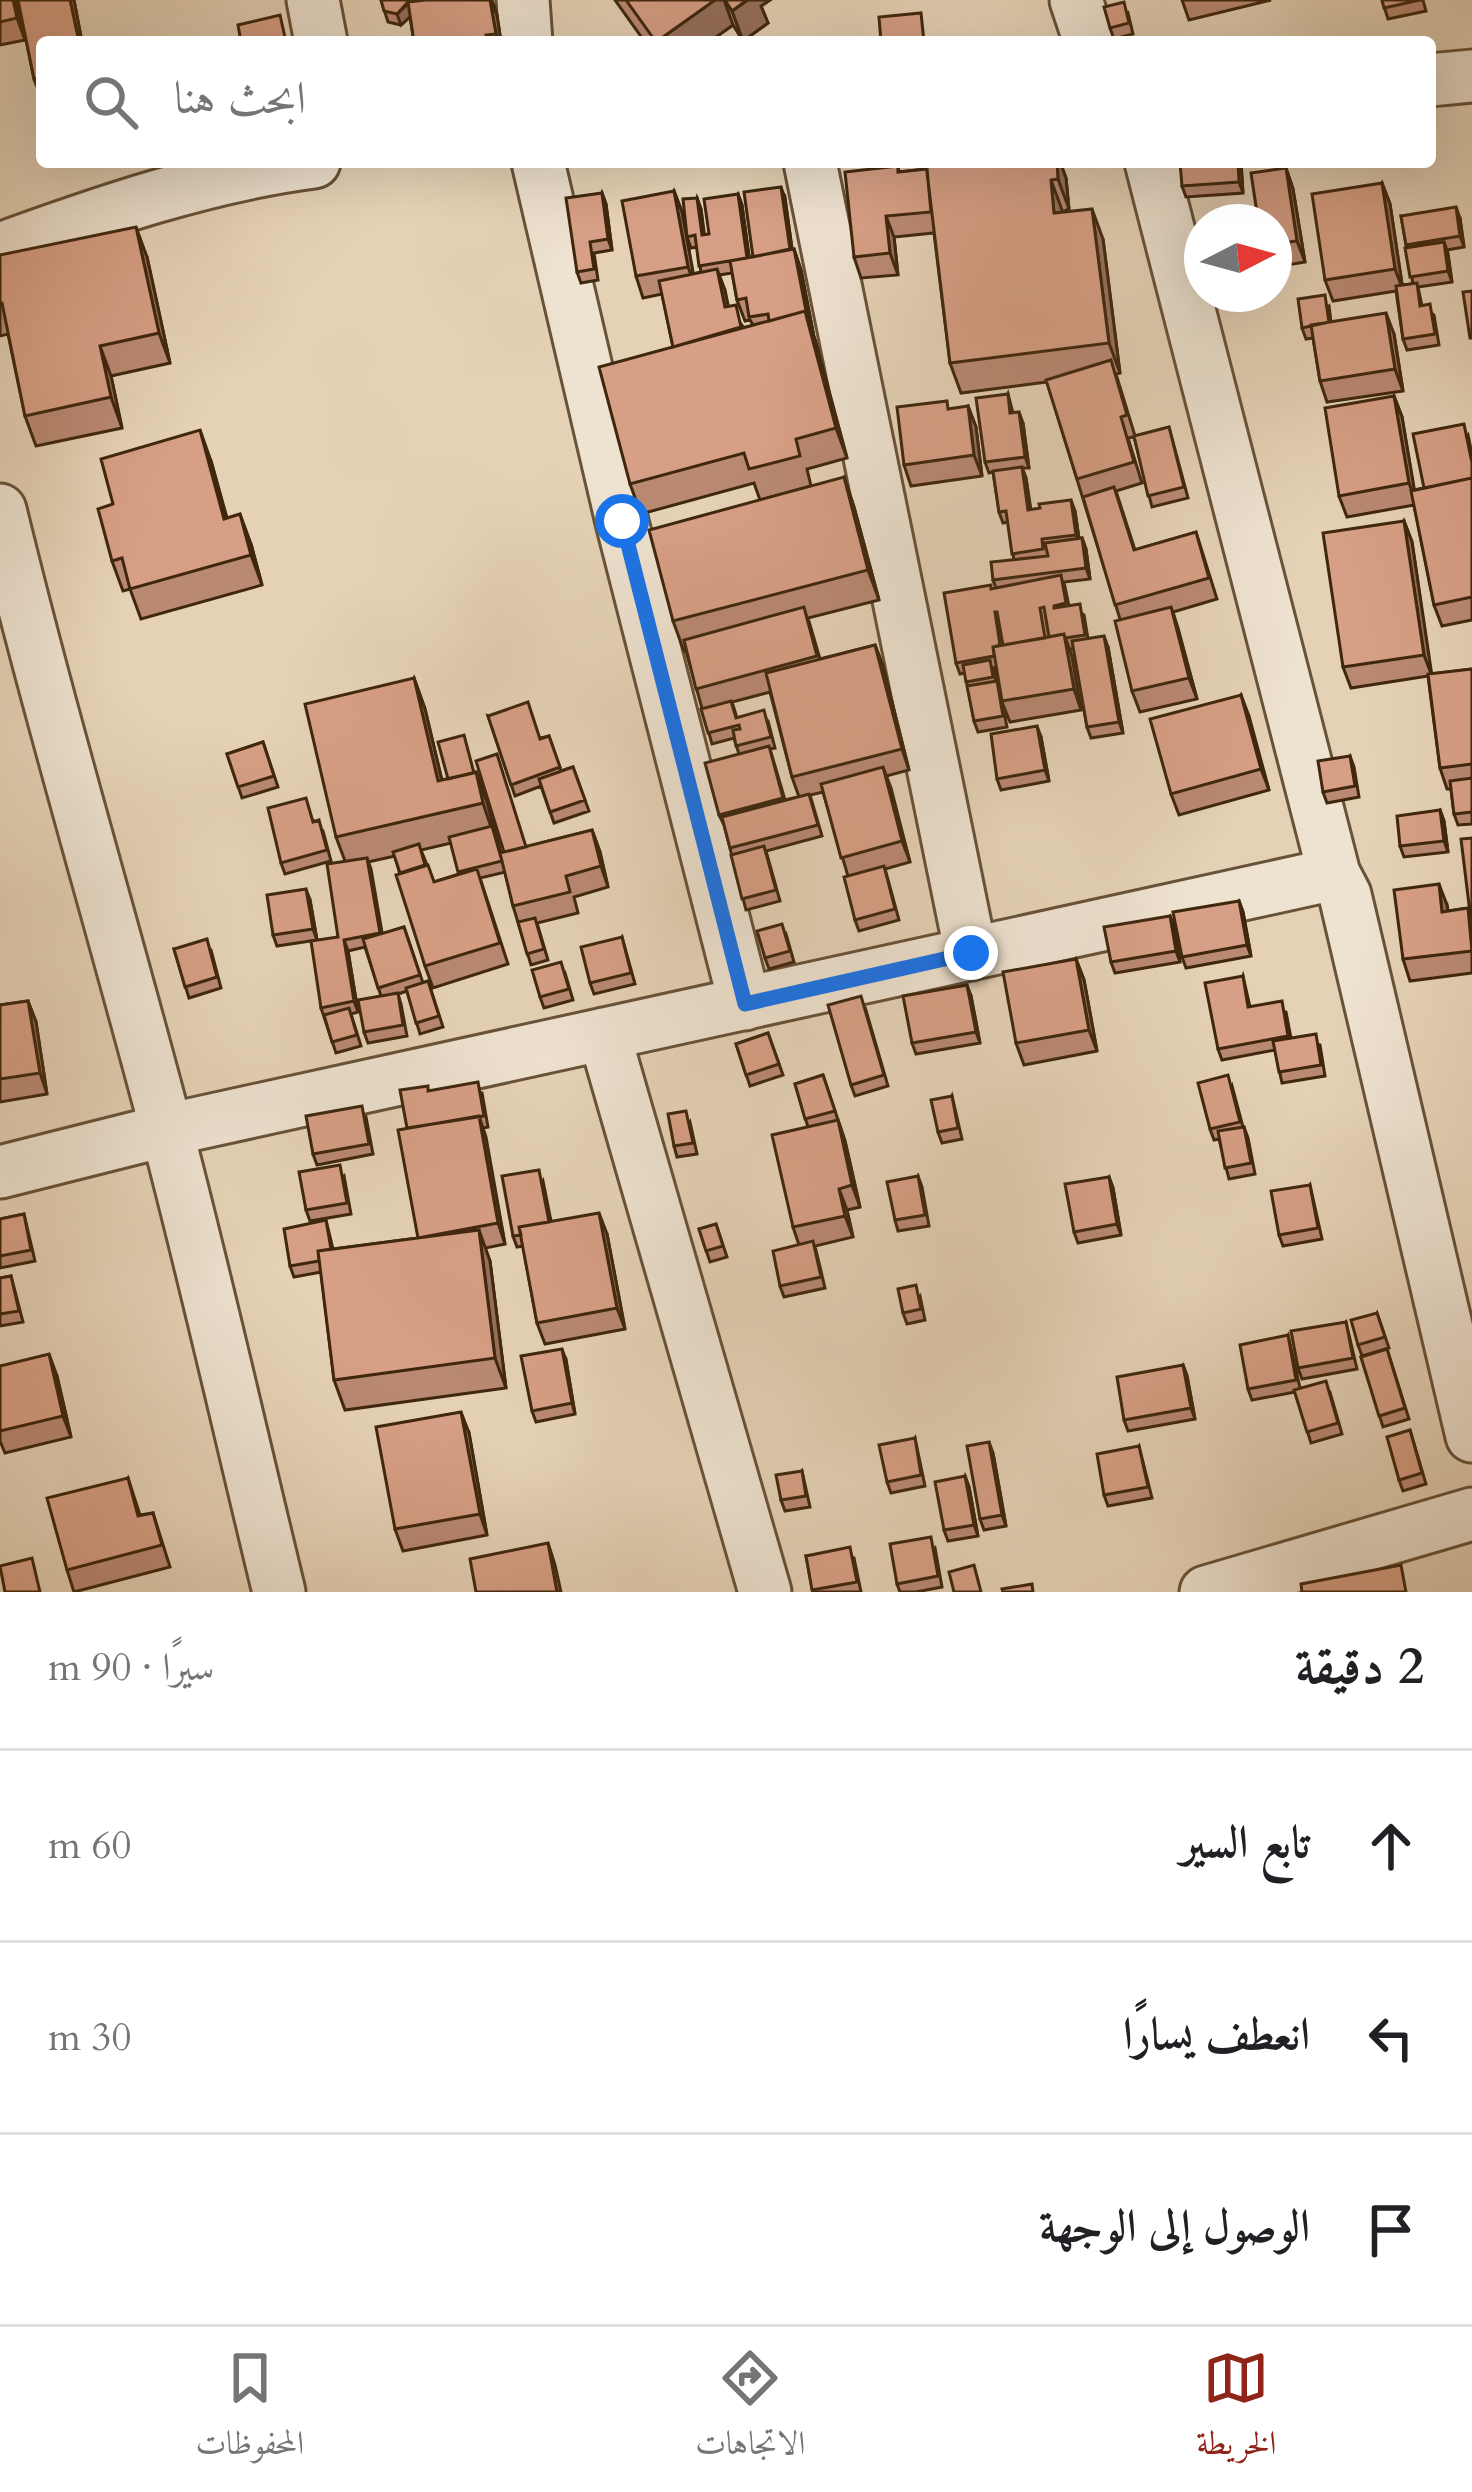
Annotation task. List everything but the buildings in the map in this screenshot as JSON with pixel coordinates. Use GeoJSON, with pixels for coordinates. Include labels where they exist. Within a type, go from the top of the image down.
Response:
{"type":"FeatureCollection","features":[{"type":"Feature","properties":{"kind":"street"},"geometry":{"type":"LineString","coordinates":[[313,0],[320,36]]}},
{"type":"Feature","properties":{"kind":"street"},"geometry":{"type":"LineString","coordinates":[[523,0],[526,36]]}},
{"type":"Feature","properties":{"kind":"street"},"geometry":{"type":"LineString","coordinates":[[1076,0],[1088,36]]}},
{"type":"Feature","properties":{"kind":"street"},"geometry":{"type":"LineString","coordinates":[[1436,79],[1472,76]]}},
{"type":"Feature","properties":{"kind":"street"},"geometry":{"type":"LineString","coordinates":[[0,249],[86,217],[269,168]]}},
{"type":"Feature","properties":{"kind":"street"},"geometry":{"type":"LineString","coordinates":[[539,168],[622,521],[745,1004]]}},
{"type":"Feature","properties":{"kind":"street"},"geometry":{"type":"LineString","coordinates":[[811,168],[971,953]]}},
{"type":"Feature","properties":{"kind":"street"},"geometry":{"type":"LineString","coordinates":[[1153,168],[1334,874],[1345,895],[1472,1436]]}},
{"type":"Feature","properties":{"kind":"street"},"geometry":{"type":"LineString","coordinates":[[0,510],[38,666],[166,1130],[279,1592]]}},
{"type":"Feature","properties":{"kind":"street"},"geometry":{"type":"LineString","coordinates":[[0,1172],[166,1130],[1334,874]]}},
{"type":"Feature","properties":{"kind":"street"},"geometry":{"type":"LineString","coordinates":[[604,1034],[765,1592]]}},
{"type":"Feature","properties":{"kind":"street"},"geometry":{"type":"LineString","coordinates":[[1206,1592],[1472,1514]]}},
{"type":"Feature","properties":{"kind":"route"},"geometry":{"type":"LineString","coordinates":[[622,521],[745,1004],[971,953]]}}]}
